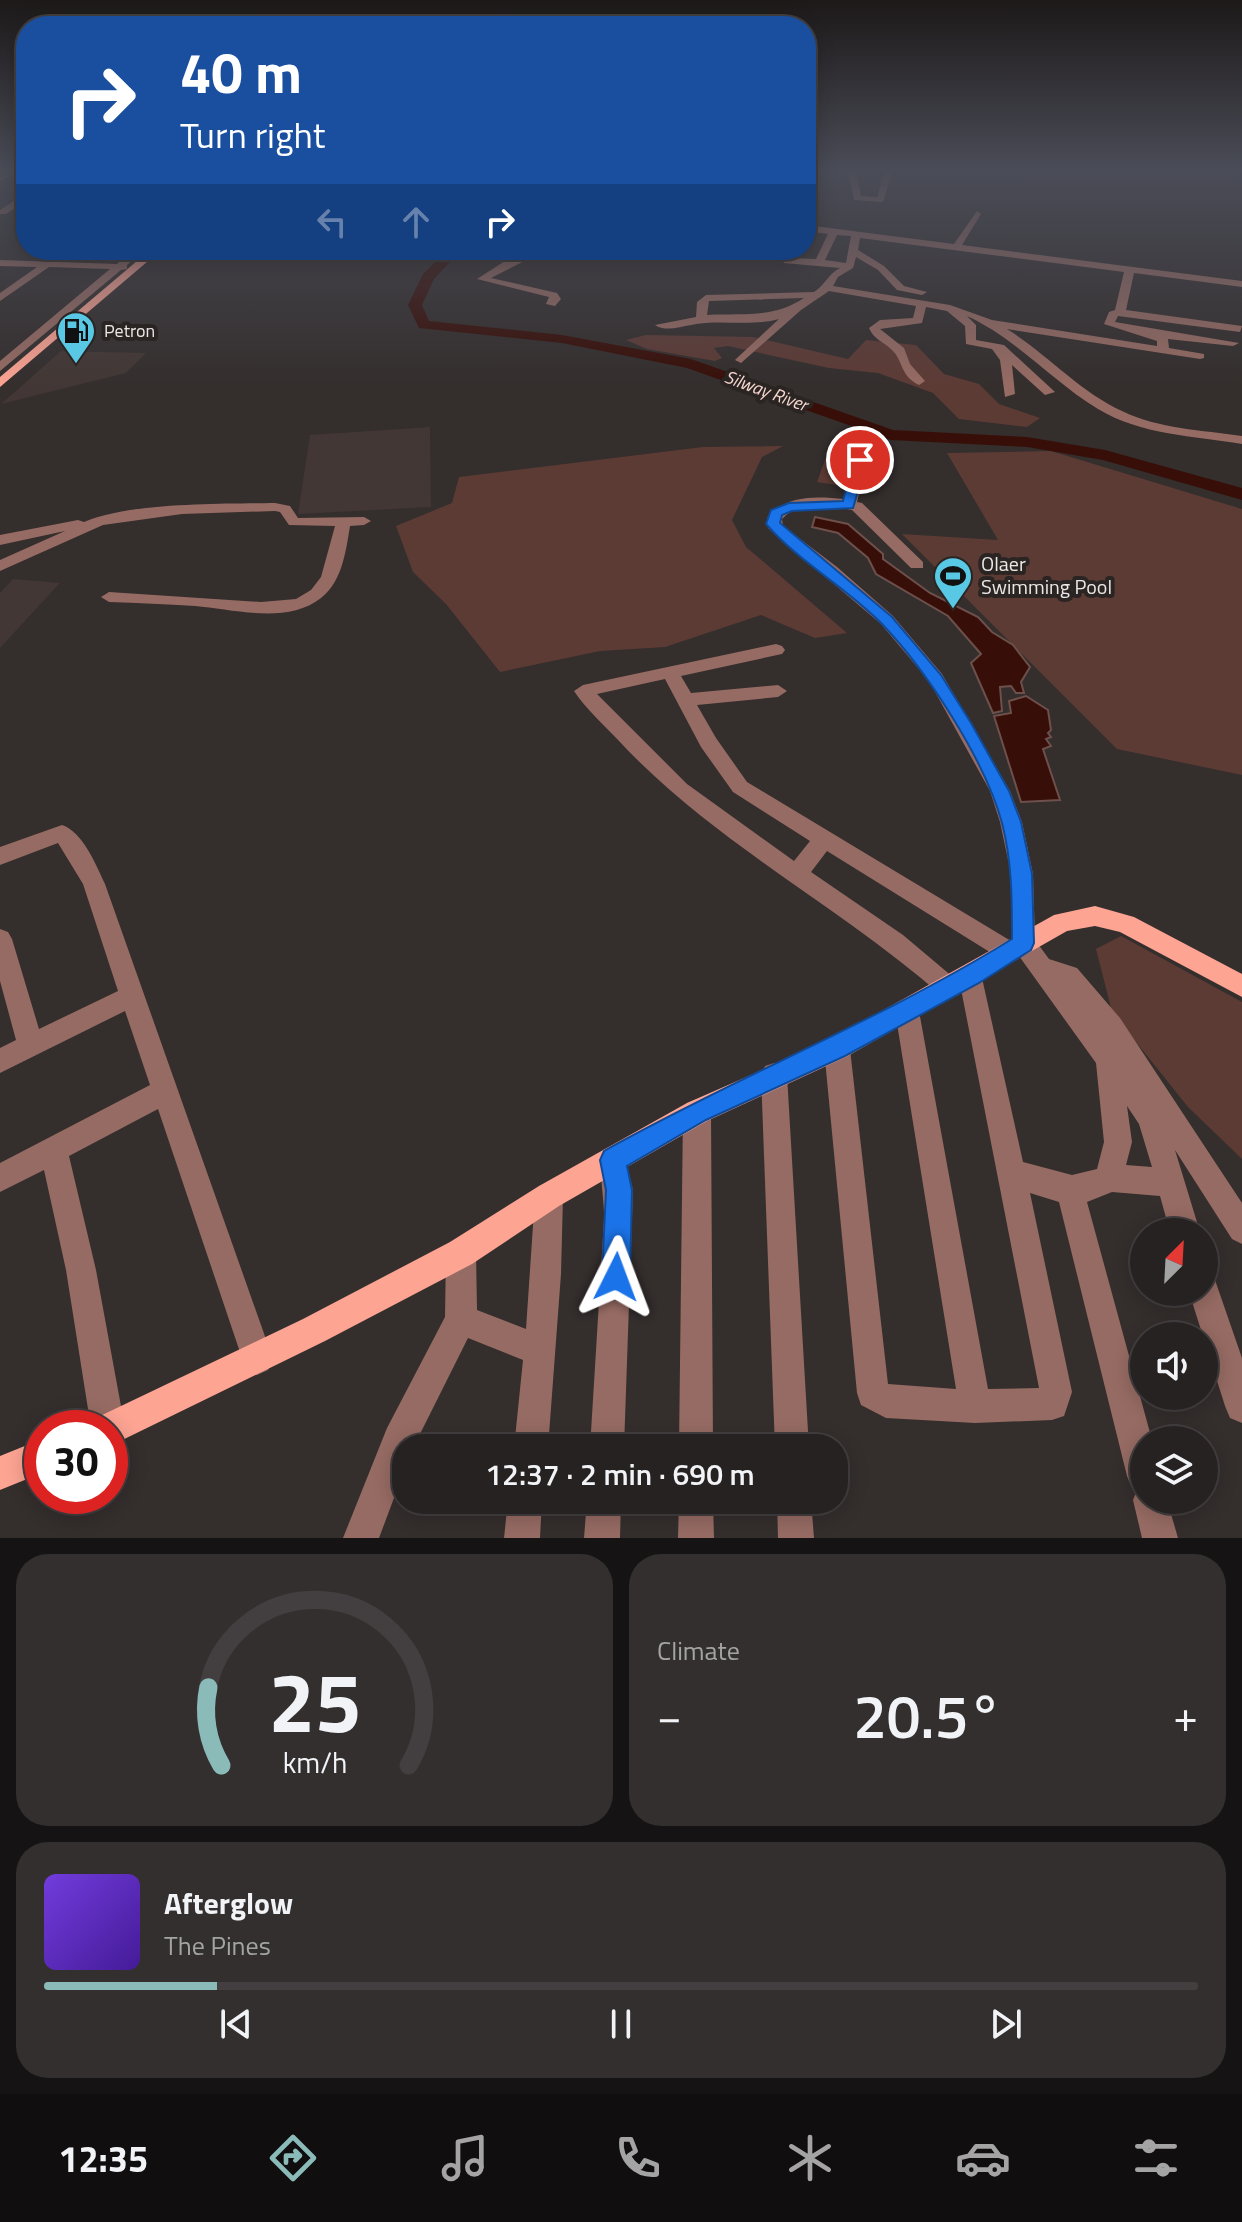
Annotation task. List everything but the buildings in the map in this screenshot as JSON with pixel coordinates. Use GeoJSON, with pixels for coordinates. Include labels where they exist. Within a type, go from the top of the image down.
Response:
{"type":"FeatureCollection","features":[{"type":"Feature","properties":{"kind":"main road"},"geometry":{"type":"LineString","coordinates":[[0,383],[144,260]]}},
{"type":"Feature","properties":{"kind":"main road"},"geometry":{"type":"LineString","coordinates":[[128,1420],[257,1359],[461,1253],[549,1196],[697,1112],[837,1049],[961,982],[1062,922],[1095,916],[1111,919],[1143,932],[1242,986]]}},
{"type":"Feature","properties":{"kind":"main road"},"geometry":{"type":"LineString","coordinates":[[0,1473],[24,1463]]}},
{"type":"Feature","properties":{"kind":"street"},"geometry":{"type":"LineString","coordinates":[[819,262],[828,243]]}},
{"type":"Feature","properties":{"kind":"street"},"geometry":{"type":"LineString","coordinates":[[741,360],[790,314],[819,293],[834,275],[850,266],[854,243]]}},
{"type":"Feature","properties":{"kind":"street"},"geometry":{"type":"LineString","coordinates":[[912,243],[1242,284]]}},
{"type":"Feature","properties":{"kind":"street"},"geometry":{"type":"LineString","coordinates":[[853,251],[881,268],[901,288],[992,323],[1111,411],[1146,423],[1242,440]]}},
{"type":"Feature","properties":{"kind":"street"},"geometry":{"type":"LineString","coordinates":[[982,257],[997,259],[1001,252]]}},
{"type":"Feature","properties":{"kind":"street"},"geometry":{"type":"LineString","coordinates":[[0,367],[127,260]]}},
{"type":"Feature","properties":{"kind":"street"},"geometry":{"type":"LineString","coordinates":[[516,260],[482,279],[553,295],[556,299],[551,304]]}},
{"type":"Feature","properties":{"kind":"street"},"geometry":{"type":"LineString","coordinates":[[787,260],[850,266]]}},
{"type":"Feature","properties":{"kind":"street"},"geometry":{"type":"LineString","coordinates":[[0,263],[135,267]]}},
{"type":"Feature","properties":{"kind":"street"},"geometry":{"type":"LineString","coordinates":[[0,298],[46,265]]}},
{"type":"Feature","properties":{"kind":"street"},"geometry":{"type":"LineString","coordinates":[[1120,312],[1130,269]]}},
{"type":"Feature","properties":{"kind":"street"},"geometry":{"type":"LineString","coordinates":[[701,321],[702,302],[706,298],[819,293],[922,298]]}},
{"type":"Feature","properties":{"kind":"street"},"geometry":{"type":"LineString","coordinates":[[660,325],[682,326],[701,321],[778,316],[819,293]]}},
{"type":"Feature","properties":{"kind":"street"},"geometry":{"type":"LineString","coordinates":[[878,313],[888,298]]}},
{"type":"Feature","properties":{"kind":"street"},"geometry":{"type":"LineString","coordinates":[[919,381],[904,365],[900,350],[877,335],[874,328],[880,323],[918,321],[922,298]]}},
{"type":"Feature","properties":{"kind":"street"},"geometry":{"type":"LineString","coordinates":[[950,308],[1049,392]]}},
{"type":"Feature","properties":{"kind":"street"},"geometry":{"type":"LineString","coordinates":[[1233,343],[1109,324],[1113,314],[1120,312],[1240,329]]}},
{"type":"Feature","properties":{"kind":"street"},"geometry":{"type":"LineString","coordinates":[[992,323],[1200,356]]}},
{"type":"Feature","properties":{"kind":"street"},"geometry":{"type":"LineString","coordinates":[[1148,332],[1162,338],[1163,350]]}},
{"type":"Feature","properties":{"kind":"street"},"geometry":{"type":"LineString","coordinates":[[0,346],[40,349]]}},
{"type":"Feature","properties":{"kind":"street"},"geometry":{"type":"LineString","coordinates":[[998,347],[1006,360],[1009,394]]}},
{"type":"Feature","properties":{"kind":"street"},"geometry":{"type":"LineString","coordinates":[[849,505],[860,460]]}},
{"type":"Feature","properties":{"kind":"street"},"geometry":{"type":"LineString","coordinates":[[917,565],[867,512],[849,505],[789,507],[776,513],[773,524],[887,620],[936,678],[963,723],[1000,791],[1011,822],[1022,874],[1016,948]]}},
{"type":"Feature","properties":{"kind":"street"},"geometry":{"type":"LineString","coordinates":[[0,540],[36,531],[182,510],[275,507],[285,509],[294,522],[364,521]]}},
{"type":"Feature","properties":{"kind":"street"},"geometry":{"type":"LineString","coordinates":[[0,566],[100,521]]}},
{"type":"Feature","properties":{"kind":"street"},"geometry":{"type":"LineString","coordinates":[[109,597],[288,609],[322,588],[337,567],[343,522]]}},
{"type":"Feature","properties":{"kind":"street"},"geometry":{"type":"LineString","coordinates":[[36,531],[36,551]]}},
{"type":"Feature","properties":{"kind":"street"},"geometry":{"type":"LineString","coordinates":[[776,650],[670,672],[598,694],[644,758],[716,818],[961,982],[1010,1171],[1055,1401],[1044,1407],[975,1406],[886,1402],[873,1393],[837,1049]]}},
{"type":"Feature","properties":{"kind":"street"},"geometry":{"type":"LineString","coordinates":[[670,672],[688,700],[708,742],[740,787],[824,839],[1016,948],[1042,968],[1146,1109],[1160,1139],[1168,1182],[1180,1218]]}},
{"type":"Feature","properties":{"kind":"street"},"geometry":{"type":"LineString","coordinates":[[688,700],[778,691]]}},
{"type":"Feature","properties":{"kind":"street"},"geometry":{"type":"LineString","coordinates":[[0,856],[63,833],[81,858],[94,884],[134,995],[257,1359]]}},
{"type":"Feature","properties":{"kind":"street"},"geometry":{"type":"LineString","coordinates":[[798,872],[824,839]]}},
{"type":"Feature","properties":{"kind":"street"},"geometry":{"type":"LineString","coordinates":[[0,939],[31,1046]]}},
{"type":"Feature","properties":{"kind":"street"},"geometry":{"type":"LineString","coordinates":[[1042,968],[1068,975],[1111,1026],[1242,1229]]}},
{"type":"Feature","properties":{"kind":"street"},"geometry":{"type":"LineString","coordinates":[[0,1061],[134,995]]}},
{"type":"Feature","properties":{"kind":"street"},"geometry":{"type":"LineString","coordinates":[[907,1011],[975,1406]]}},
{"type":"Feature","properties":{"kind":"street"},"geometry":{"type":"LineString","coordinates":[[1109,1061],[1118,1142],[1109,1178]]}},
{"type":"Feature","properties":{"kind":"street"},"geometry":{"type":"LineString","coordinates":[[774,1075],[791,1434]]}},
{"type":"Feature","properties":{"kind":"street"},"geometry":{"type":"LineString","coordinates":[[0,1178],[167,1090]]}},
{"type":"Feature","properties":{"kind":"street"},"geometry":{"type":"LineString","coordinates":[[696,1434],[697,1112]]}},
{"type":"Feature","properties":{"kind":"street"},"geometry":{"type":"LineString","coordinates":[[54,1151],[81,1270],[106,1410]]}},
{"type":"Feature","properties":{"kind":"street"},"geometry":{"type":"LineString","coordinates":[[608,1434],[619,1220],[619,1190],[613,1160]]}},
{"type":"Feature","properties":{"kind":"street"},"geometry":{"type":"LineString","coordinates":[[1010,1171],[1070,1190],[1096,1186],[1109,1178],[1168,1182]]}},
{"type":"Feature","properties":{"kind":"street"},"geometry":{"type":"LineString","coordinates":[[1070,1190],[1131,1426]]}},
{"type":"Feature","properties":{"kind":"street"},"geometry":{"type":"LineString","coordinates":[[532,1434],[549,1196]]}},
{"type":"Feature","properties":{"kind":"street"},"geometry":{"type":"LineString","coordinates":[[361,1538],[399,1440],[461,1319],[461,1253]]}},
{"type":"Feature","properties":{"kind":"street"},"geometry":{"type":"LineString","coordinates":[[1209,1306],[1242,1406]]}},
{"type":"Feature","properties":{"kind":"street"},"geometry":{"type":"LineString","coordinates":[[461,1319],[540,1351]]}},
{"type":"Feature","properties":{"kind":"street"},"geometry":{"type":"LineString","coordinates":[[522,1538],[524,1514]]}},
{"type":"Feature","properties":{"kind":"street"},"geometry":{"type":"LineString","coordinates":[[602,1538],[603,1514]]}},
{"type":"Feature","properties":{"kind":"street"},"geometry":{"type":"LineString","coordinates":[[696,1514],[696,1538]]}},
{"type":"Feature","properties":{"kind":"street"},"geometry":{"type":"LineString","coordinates":[[795,1514],[796,1538]]}},
{"type":"Feature","properties":{"kind":"street"},"geometry":{"type":"LineString","coordinates":[[1154,1514],[1160,1538]]}},
{"type":"Feature","properties":{"kind":"shaded area"},"geometry":{"type":"Polygon","coordinates":[[[646,335],[753,337],[848,359],[866,340],[916,345],[944,374],[979,384],[999,404],[1040,418],[1027,427],[959,419],[933,393],[878,373],[829,368],[728,346],[714,348],[722,358],[715,361],[647,349],[626,340],[646,335]]]}},
{"type":"Feature","properties":{"kind":"shaded area"},"geometry":{"type":"Polygon","coordinates":[[[61,351],[146,353],[126,373],[1,404],[61,351]]]}},
{"type":"Feature","properties":{"kind":"shaded area"},"geometry":{"type":"Polygon","coordinates":[[[430,427],[431,507],[298,514],[310,435],[430,427]]]}},
{"type":"Feature","properties":{"kind":"shaded area"},"geometry":{"type":"Polygon","coordinates":[[[783,446],[762,457],[732,520],[746,547],[847,633],[815,638],[761,615],[665,647],[600,651],[500,672],[446,604],[413,572],[396,526],[452,503],[459,477],[703,447],[783,446]]]}},
{"type":"Feature","properties":{"kind":"shaded area"},"geometry":{"type":"Polygon","coordinates":[[[1051,451],[1242,509],[1242,775],[1117,749],[902,534],[998,540],[947,453],[1051,451]]]}},
{"type":"Feature","properties":{"kind":"shaded area"},"geometry":{"type":"Polygon","coordinates":[[[826,457],[852,461],[843,486],[817,482],[826,457]]]}},
{"type":"Feature","properties":{"kind":"shaded area","name":"Olaer Swimming Pool"},"geometry":{"type":"Polygon","coordinates":[[[815,517],[848,524],[883,554],[883,559],[930,593],[978,617],[992,632],[1013,645],[1030,667],[1021,682],[1024,693],[1016,693],[1011,686],[1000,687],[1002,711],[993,713],[971,663],[981,654],[948,616],[876,574],[868,558],[838,533],[812,527],[815,517]]]}},
{"type":"Feature","properties":{"kind":"shaded area"},"geometry":{"type":"Polygon","coordinates":[[[13,579],[60,583],[0,648],[0,593],[13,579]]]}},
{"type":"Feature","properties":{"kind":"shaded area"},"geometry":{"type":"Polygon","coordinates":[[[1026,696],[1048,710],[1051,730],[1048,733],[1051,737],[1046,739],[1051,746],[1043,749],[1060,800],[1021,802],[994,716],[1011,713],[1009,701],[1026,696]]]}},
{"type":"Feature","properties":{"kind":"shaded area"},"geometry":{"type":"Polygon","coordinates":[[[1121,936],[1242,1002],[1242,1159],[1188,1107],[1112,1012],[1096,949],[1121,936]]]}},
{"type":"Feature","properties":{"kind":"waterway","name":"Silway River"},"geometry":{"type":"LineString","coordinates":[[445,260],[428,277],[415,305],[424,325],[562,339],[691,364],[891,435],[1027,442],[1105,455],[1242,494]]}},
{"type":"Feature","properties":{"kind":"place","name":"Petron"},"geometry":{"type":"Point","coordinates":[76,365]}},
{"type":"Feature","properties":{"kind":"place","name":"Olaer Swimming Pool"},"geometry":{"type":"Point","coordinates":[953,610]}},
{"type":"Feature","properties":{"kind":"route"},"geometry":{"type":"LineString","coordinates":[[616,1277],[619,1190],[613,1160],[697,1112],[837,1049],[971,976],[1023,943],[1019,851],[1000,791],[963,723],[936,678],[887,620],[773,524],[776,513],[789,507],[823,503],[849,505],[860,460]]}}]}
